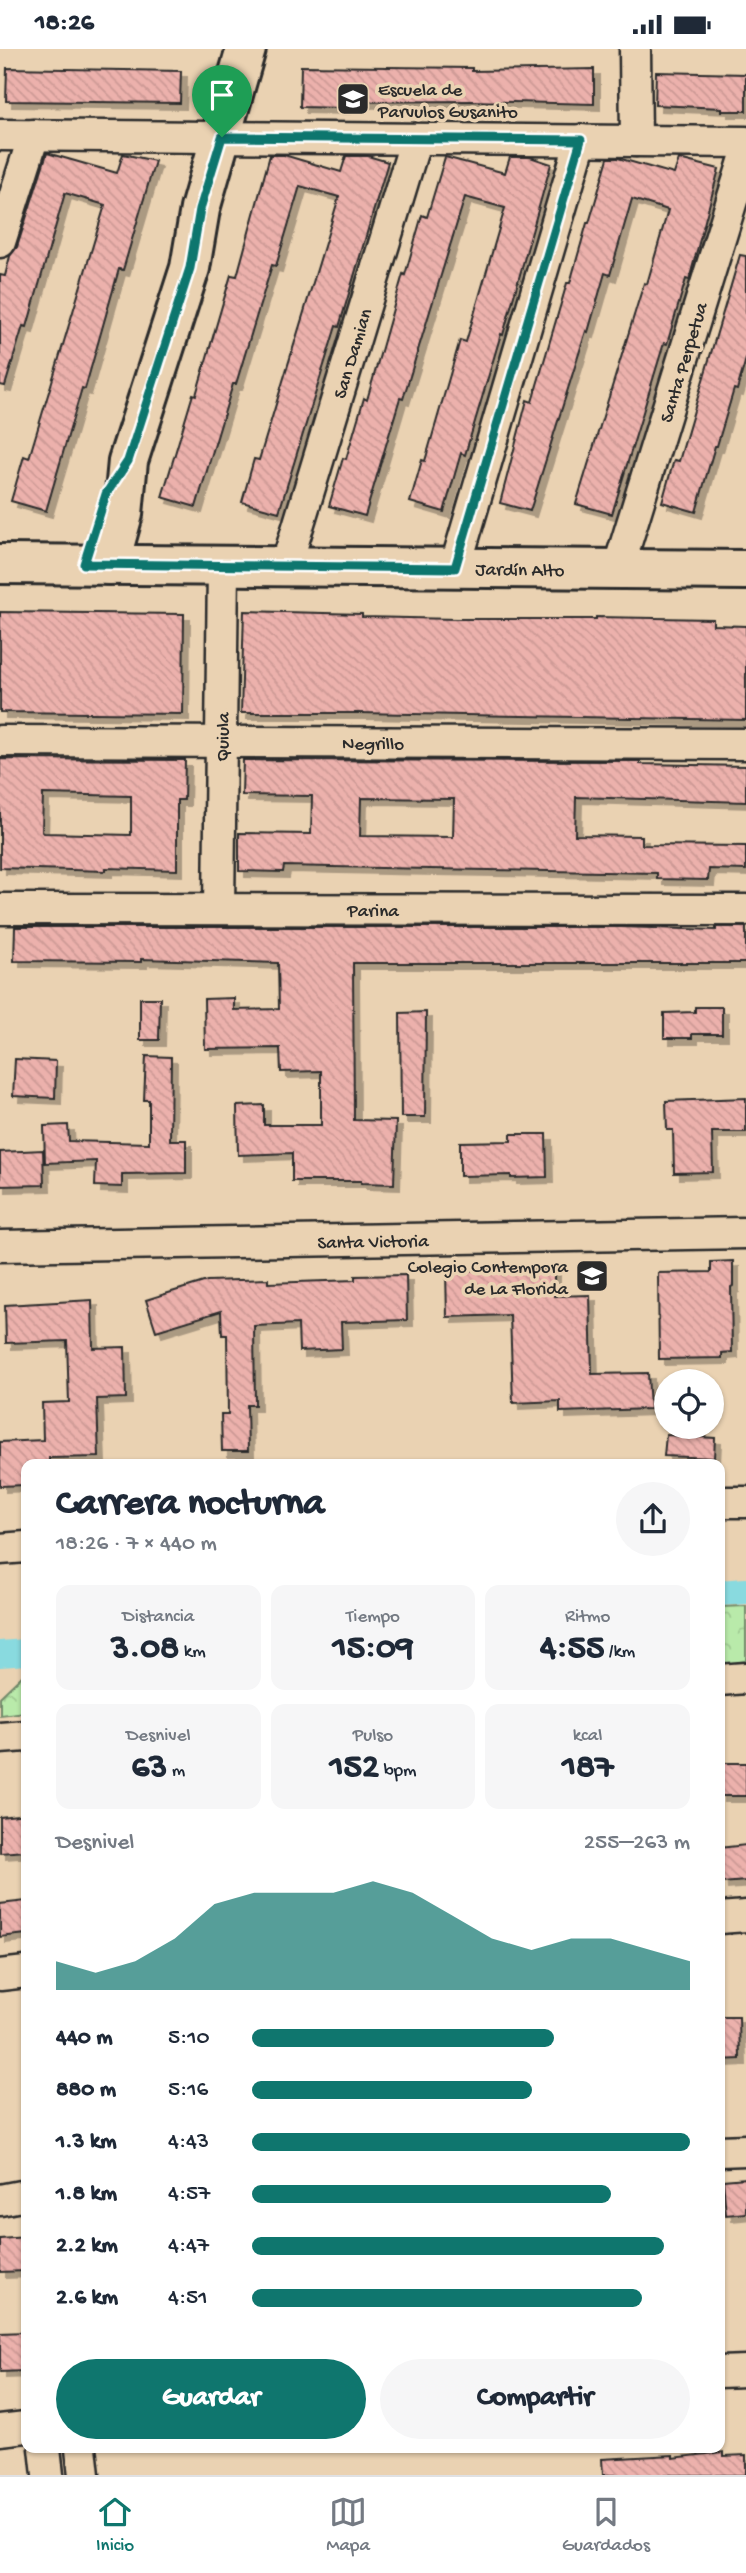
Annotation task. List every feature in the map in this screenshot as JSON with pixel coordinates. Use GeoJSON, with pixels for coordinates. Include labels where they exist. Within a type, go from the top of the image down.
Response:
{"type":"FeatureCollection","features":[{"type":"Feature","properties":{"kind":"street"},"geometry":{"type":"LineString","coordinates":[[234,137],[246,49]]}},
{"type":"Feature","properties":{"kind":"street"},"geometry":{"type":"LineString","coordinates":[[97,564],[106,494],[128,461],[190,268],[200,209],[264,75],[267,49]]}},
{"type":"Feature","properties":{"kind":"street"},"geometry":{"type":"LineString","coordinates":[[635,49],[636,141]]}},
{"type":"Feature","properties":{"kind":"street"},"geometry":{"type":"LineString","coordinates":[[0,135],[746,142]]}},
{"type":"Feature","properties":{"kind":"street"},"geometry":{"type":"LineString","coordinates":[[0,242],[34,135]]}},
{"type":"Feature","properties":{"kind":"street","name":"San Damian"},"geometry":{"type":"LineString","coordinates":[[286,566],[416,139]]}},
{"type":"Feature","properties":{"kind":"street"},"geometry":{"type":"LineString","coordinates":[[455,568],[581,140]]}},
{"type":"Feature","properties":{"kind":"street","name":"Santa Perpetua"},"geometry":{"type":"LineString","coordinates":[[618,569],[746,155]]}},
{"type":"Feature","properties":{"kind":"street","name":"Jardín Alto"},"geometry":{"type":"LineString","coordinates":[[0,564],[746,570]]}},
{"type":"Feature","properties":{"kind":"street","name":"Quiula"},"geometry":{"type":"LineString","coordinates":[[219,909],[223,566]]}},
{"type":"Feature","properties":{"kind":"street","name":"Negrillo"},"geometry":{"type":"LineString","coordinates":[[0,741],[746,744]]}},
{"type":"Feature","properties":{"kind":"street","name":"Parina"},"geometry":{"type":"LineString","coordinates":[[0,909],[746,910]]}},
{"type":"Feature","properties":{"kind":"street","name":"Santa Victoria"},"geometry":{"type":"LineString","coordinates":[[0,1246],[746,1233]]}},
{"type":"Feature","properties":{"kind":"street"},"geometry":{"type":"LineString","coordinates":[[725,1502],[746,1502]]}},
{"type":"Feature","properties":{"kind":"street"},"geometry":{"type":"LineString","coordinates":[[0,1549],[21,1547]]}},
{"type":"Feature","properties":{"kind":"street"},"geometry":{"type":"LineString","coordinates":[[725,1680],[746,1678]]}},
{"type":"Feature","properties":{"kind":"street"},"geometry":{"type":"LineString","coordinates":[[0,1738],[21,1736]]}},
{"type":"Feature","properties":{"kind":"street"},"geometry":{"type":"LineString","coordinates":[[725,1918],[746,1916]]}},
{"type":"Feature","properties":{"kind":"street"},"geometry":{"type":"LineString","coordinates":[[0,1975],[21,1973]]}},
{"type":"Feature","properties":{"kind":"street"},"geometry":{"type":"LineString","coordinates":[[725,2151],[746,2150]]}},
{"type":"Feature","properties":{"kind":"street"},"geometry":{"type":"LineString","coordinates":[[0,2200],[21,2196]]}},
{"type":"Feature","properties":{"kind":"street"},"geometry":{"type":"LineString","coordinates":[[725,2372],[746,2371]]}},
{"type":"Feature","properties":{"kind":"street"},"geometry":{"type":"LineString","coordinates":[[0,2430],[21,2428]]}},
{"type":"Feature","properties":{"kind":"street"},"geometry":{"type":"LineString","coordinates":[[46,2453],[48,2475]]}},
{"type":"Feature","properties":{"kind":"street"},"geometry":{"type":"LineString","coordinates":[[81,2453],[84,2475]]}},
{"type":"Feature","properties":{"kind":"green space"},"geometry":{"type":"Polygon","coordinates":[[[746,1606],[746,1667],[725,1668],[725,1607],[746,1606]]]}},
{"type":"Feature","properties":{"kind":"green space"},"geometry":{"type":"Polygon","coordinates":[[[21,1677],[21,1713],[0,1715],[0,1697],[21,1677]]]}},
{"type":"Feature","properties":{"kind":"building"},"geometry":{"type":"Polygon","coordinates":[[[301,66],[472,68],[472,71],[594,69],[594,104],[345,102],[345,108],[300,107],[301,66]]]}},
{"type":"Feature","properties":{"kind":"building"},"geometry":{"type":"Polygon","coordinates":[[[7,68],[181,71],[180,103],[6,101],[7,68]]]}},
{"type":"Feature","properties":{"kind":"building"},"geometry":{"type":"Polygon","coordinates":[[[656,72],[746,74],[746,111],[655,105],[656,72]]]}},
{"type":"Feature","properties":{"kind":"building"},"geometry":{"type":"Polygon","coordinates":[[[47,153],[117,173],[123,154],[155,161],[123,270],[119,269],[85,389],[82,388],[46,511],[11,501],[24,456],[29,458],[105,205],[65,193],[27,327],[23,326],[5,386],[0,385],[0,275],[5,276],[10,256],[17,247],[47,153]]]}},
{"type":"Feature","properties":{"kind":"building"},"geometry":{"type":"Polygon","coordinates":[[[270,155],[284,155],[341,172],[346,156],[368,156],[388,162],[339,327],[336,326],[279,512],[242,502],[254,459],[259,460],[339,197],[300,186],[276,266],[272,265],[236,384],[233,384],[196,507],[162,497],[193,394],[196,395],[231,275],[237,276],[270,155]]]}},
{"type":"Feature","properties":{"kind":"building"},"geometry":{"type":"Polygon","coordinates":[[[445,157],[505,173],[510,157],[530,157],[551,164],[503,335],[501,334],[465,455],[461,453],[444,512],[410,502],[422,460],[425,461],[460,340],[466,342],[505,208],[465,197],[365,516],[329,506],[364,398],[367,400],[422,215],[427,217],[445,157]]]}},
{"type":"Feature","properties":{"kind":"building"},"geometry":{"type":"Polygon","coordinates":[[[608,158],[618,158],[674,174],[679,159],[719,169],[689,280],[686,279],[667,344],[664,343],[612,514],[576,504],[668,210],[632,199],[610,275],[605,273],[588,332],[586,331],[530,511],[500,503],[527,400],[532,402],[608,158]]]}},
{"type":"Feature","properties":{"kind":"building"},"geometry":{"type":"Polygon","coordinates":[[[740,255],[746,256],[746,359],[715,446],[696,512],[662,502],[674,460],[679,461],[740,255]]]}},
{"type":"Feature","properties":{"kind":"building"},"geometry":{"type":"Polygon","coordinates":[[[244,611],[456,619],[713,619],[713,625],[746,626],[746,720],[241,713],[244,611]]]}},
{"type":"Feature","properties":{"kind":"building"},"geometry":{"type":"Polygon","coordinates":[[[0,612],[184,614],[183,714],[0,712],[0,612]]]}},
{"type":"Feature","properties":{"kind":"building"},"geometry":{"type":"Polygon","coordinates":[[[0,759],[185,760],[184,800],[177,800],[177,870],[0,868],[0,759]],[[43,794],[42,832],[131,835],[131,796],[43,794]]]}},
{"type":"Feature","properties":{"kind":"building"},"geometry":{"type":"Polygon","coordinates":[[[243,760],[640,761],[640,764],[746,766],[746,802],[576,797],[575,835],[642,836],[642,845],[746,846],[746,870],[709,869],[708,880],[657,879],[657,873],[284,866],[283,872],[239,871],[239,833],[311,834],[312,796],[242,795],[243,760]],[[361,798],[360,836],[453,837],[454,799],[361,798]]]}},
{"type":"Feature","properties":{"kind":"building"},"geometry":{"type":"Polygon","coordinates":[[[15,927],[621,927],[716,930],[716,927],[746,927],[746,963],[353,963],[354,1120],[396,1121],[394,1184],[292,1181],[292,1153],[238,1155],[237,1106],[264,1105],[264,1125],[321,1125],[321,1071],[281,1072],[280,1048],[205,1049],[204,999],[234,998],[234,1010],[279,1009],[278,963],[141,959],[141,962],[14,961],[15,927]]]}},
{"type":"Feature","properties":{"kind":"building"},"geometry":{"type":"Polygon","coordinates":[[[140,998],[160,998],[159,1040],[140,1040],[140,998]]]}},
{"type":"Feature","properties":{"kind":"building"},"geometry":{"type":"Polygon","coordinates":[[[695,1007],[722,1007],[722,1034],[664,1038],[664,1013],[695,1012],[695,1007]]]}},
{"type":"Feature","properties":{"kind":"building"},"geometry":{"type":"Polygon","coordinates":[[[426,1012],[425,1117],[401,1117],[400,1013],[426,1012]]]}},
{"type":"Feature","properties":{"kind":"building"},"geometry":{"type":"Polygon","coordinates":[[[146,1056],[171,1057],[170,1140],[186,1140],[186,1173],[122,1174],[122,1187],[95,1186],[96,1161],[45,1163],[44,1126],[68,1125],[69,1141],[149,1143],[149,1100],[144,1100],[146,1056]]]}},
{"type":"Feature","properties":{"kind":"building"},"geometry":{"type":"Polygon","coordinates":[[[15,1059],[56,1061],[55,1098],[13,1096],[15,1059]]]}},
{"type":"Feature","properties":{"kind":"building"},"geometry":{"type":"Polygon","coordinates":[[[746,1098],[746,1132],[712,1132],[713,1172],[674,1173],[673,1130],[667,1130],[666,1101],[746,1098]]]}},
{"type":"Feature","properties":{"kind":"building"},"geometry":{"type":"Polygon","coordinates":[[[511,1134],[546,1134],[547,1177],[460,1176],[460,1142],[511,1141],[511,1134]]]}},
{"type":"Feature","properties":{"kind":"building"},"geometry":{"type":"Polygon","coordinates":[[[43,1150],[44,1185],[0,1186],[0,1152],[43,1150]]]}},
{"type":"Feature","properties":{"kind":"building"},"geometry":{"type":"Polygon","coordinates":[[[733,1261],[732,1352],[722,1353],[722,1358],[659,1359],[658,1273],[711,1272],[711,1262],[733,1261]]]}},
{"type":"Feature","properties":{"kind":"building"},"geometry":{"type":"Polygon","coordinates":[[[554,1270],[554,1296],[590,1295],[592,1374],[648,1373],[650,1409],[560,1412],[560,1401],[513,1403],[510,1315],[447,1317],[446,1271],[554,1270]]]}},
{"type":"Feature","properties":{"kind":"building"},"geometry":{"type":"Polygon","coordinates":[[[406,1275],[407,1320],[341,1322],[342,1349],[299,1351],[298,1324],[254,1326],[255,1405],[247,1405],[248,1451],[222,1451],[221,1414],[228,1414],[227,1335],[222,1335],[221,1311],[156,1331],[146,1300],[207,1281],[268,1279],[268,1283],[406,1275]]]}},
{"type":"Feature","properties":{"kind":"building"},"geometry":{"type":"Polygon","coordinates":[[[92,1300],[93,1348],[125,1347],[126,1398],[97,1399],[99,1457],[21,1459],[21,1485],[0,1486],[0,1442],[43,1440],[42,1403],[69,1402],[67,1341],[6,1343],[5,1305],[92,1300]]]}},
{"type":"Feature","properties":{"kind":"building"},"geometry":{"type":"Polygon","coordinates":[[[666,1439],[715,1439],[714,1458],[664,1456],[666,1439]]]}},
{"type":"Feature","properties":{"kind":"building"},"geometry":{"type":"Polygon","coordinates":[[[725,1763],[746,1763],[746,1796],[725,1796],[725,1763]]]}},
{"type":"Feature","properties":{"kind":"building"},"geometry":{"type":"Polygon","coordinates":[[[21,1815],[21,1851],[0,1853],[0,1817],[21,1815]]]}},
{"type":"Feature","properties":{"kind":"building"},"geometry":{"type":"Polygon","coordinates":[[[746,1845],[746,1881],[725,1883],[725,1847],[746,1845]]]}},
{"type":"Feature","properties":{"kind":"building"},"geometry":{"type":"Polygon","coordinates":[[[21,1902],[21,1935],[0,1937],[0,1904],[21,1902]]]}},
{"type":"Feature","properties":{"kind":"building"},"geometry":{"type":"Polygon","coordinates":[[[725,2017],[739,2017],[740,2059],[725,2060],[725,2017]]]}},
{"type":"Feature","properties":{"kind":"building"},"geometry":{"type":"Polygon","coordinates":[[[746,2178],[746,2213],[726,2215],[725,2180],[746,2178]]]}},
{"type":"Feature","properties":{"kind":"building"},"geometry":{"type":"Polygon","coordinates":[[[21,2237],[21,2271],[0,2272],[0,2239],[21,2237]]]}},
{"type":"Feature","properties":{"kind":"building"},"geometry":{"type":"Polygon","coordinates":[[[21,2332],[21,2371],[0,2372],[0,2333],[21,2332]]]}},
{"type":"Feature","properties":{"kind":"building"},"geometry":{"type":"Polygon","coordinates":[[[716,2453],[724,2453],[724,2456],[746,2455],[746,2475],[603,2475],[602,2459],[673,2455],[673,2458],[716,2453]]]}},
{"type":"Feature","properties":{"kind":"waterway"},"geometry":{"type":"LineString","coordinates":[[725,1593],[746,1591]]}},
{"type":"Feature","properties":{"kind":"waterway"},"geometry":{"type":"LineString","coordinates":[[0,1654],[21,1652]]}},
{"type":"Feature","properties":{"kind":"place","name":"Escuela de Parvulos Gusanito"},"geometry":{"type":"Point","coordinates":[353,99]}},
{"type":"Feature","properties":{"kind":"place","name":"Colegio Contempora de La Florida"},"geometry":{"type":"Point","coordinates":[592,1276]}},
{"type":"Feature","properties":{"kind":"route"},"geometry":{"type":"LineString","coordinates":[[222,137],[581,140],[455,568],[84,564],[106,494],[128,461],[190,268],[200,209],[222,137]]}}]}
